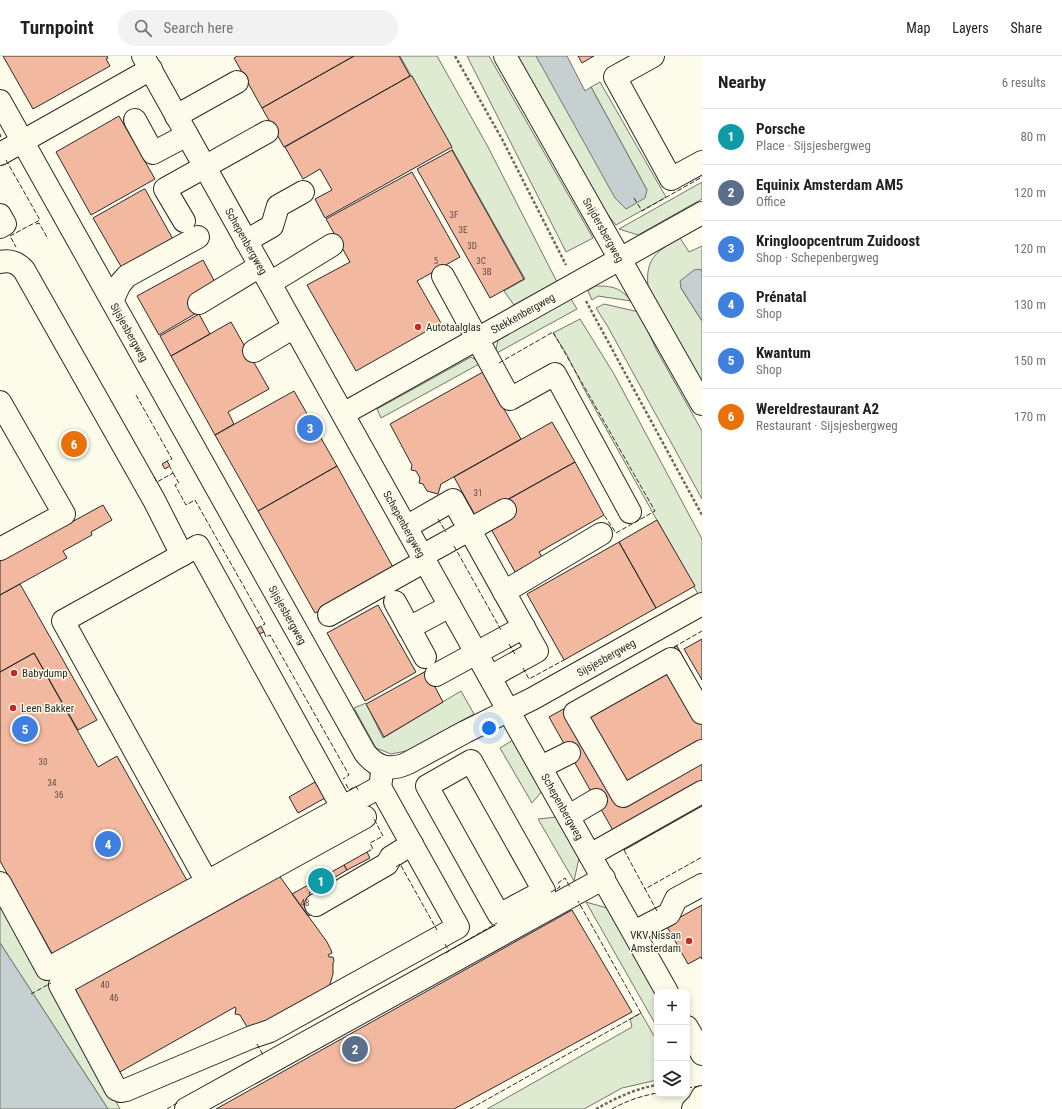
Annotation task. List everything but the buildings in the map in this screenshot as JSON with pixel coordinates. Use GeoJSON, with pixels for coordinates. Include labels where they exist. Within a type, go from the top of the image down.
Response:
{"type":"FeatureCollection","features":[{"type":"Feature","properties":{"kind":"street","name":"Snijdersbergweg"},"geometry":{"type":"LineString","coordinates":[[506,56],[702,404]]}},
{"type":"Feature","properties":{"kind":"street"},"geometry":{"type":"LineString","coordinates":[[653,56],[615,77],[671,179],[702,162]]}},
{"type":"Feature","properties":{"kind":"street"},"geometry":{"type":"LineString","coordinates":[[0,154],[23,142],[147,63]]}},
{"type":"Feature","properties":{"kind":"street","name":"Schepenbergweg"},"geometry":{"type":"LineString","coordinates":[[147,63],[423,559],[665,989]]}},
{"type":"Feature","properties":{"kind":"street"},"geometry":{"type":"LineString","coordinates":[[176,116],[237,82]]}},
{"type":"Feature","properties":{"kind":"street","name":"Sijsjesbergweg"},"geometry":{"type":"LineString","coordinates":[[0,101],[365,753],[376,763],[381,777],[391,768],[400,766],[532,699],[702,604]]}},
{"type":"Feature","properties":{"kind":"street"},"geometry":{"type":"LineString","coordinates":[[135,120],[153,153],[187,135]]}},
{"type":"Feature","properties":{"kind":"street"},"geometry":{"type":"LineString","coordinates":[[184,221],[165,189],[267,132]]}},
{"type":"Feature","properties":{"kind":"street"},"geometry":{"type":"LineString","coordinates":[[246,241],[272,226],[278,206],[302,192]]}},
{"type":"Feature","properties":{"kind":"street","name":"Stekkenbergweg"},"geometry":{"type":"LineString","coordinates":[[343,414],[702,213]]}},
{"type":"Feature","properties":{"kind":"street"},"geometry":{"type":"LineString","coordinates":[[0,216],[5,224],[0,227]]}},
{"type":"Feature","properties":{"kind":"street"},"geometry":{"type":"LineString","coordinates":[[112,301],[120,284],[127,276],[198,238]]}},
{"type":"Feature","properties":{"kind":"street"},"geometry":{"type":"LineString","coordinates":[[199,303],[332,245]]}},
{"type":"Feature","properties":{"kind":"street"},"geometry":{"type":"LineString","coordinates":[[0,262],[12,262],[21,266],[24,270],[154,500],[182,555]]}},
{"type":"Feature","properties":{"kind":"street"},"geometry":{"type":"LineString","coordinates":[[443,276],[510,399],[555,374],[630,512]]}},
{"type":"Feature","properties":{"kind":"street"},"geometry":{"type":"LineString","coordinates":[[254,351],[294,327]]}},
{"type":"Feature","properties":{"kind":"street"},"geometry":{"type":"LineString","coordinates":[[0,402],[64,514],[0,549]]}},
{"type":"Feature","properties":{"kind":"street"},"geometry":{"type":"LineString","coordinates":[[406,527],[453,500],[537,651],[490,677]]}},
{"type":"Feature","properties":{"kind":"street"},"geometry":{"type":"LineString","coordinates":[[329,615],[423,559],[469,529],[505,510]]}},
{"type":"Feature","properties":{"kind":"street"},"geometry":{"type":"LineString","coordinates":[[504,592],[601,534]]}},
{"type":"Feature","properties":{"kind":"street"},"geometry":{"type":"LineString","coordinates":[[207,882],[62,620],[198,546],[342,808]]}},
{"type":"Feature","properties":{"kind":"street"},"geometry":{"type":"LineString","coordinates":[[395,602],[425,656]]}},
{"type":"Feature","properties":{"kind":"street"},"geometry":{"type":"LineString","coordinates":[[409,628],[450,606]]}},
{"type":"Feature","properties":{"kind":"street"},"geometry":{"type":"LineString","coordinates":[[436,675],[524,627]]}},
{"type":"Feature","properties":{"kind":"street"},"geometry":{"type":"LineString","coordinates":[[702,713],[671,659],[575,713],[623,796],[702,751]]}},
{"type":"Feature","properties":{"kind":"street"},"geometry":{"type":"LineString","coordinates":[[541,768],[569,753]]}},
{"type":"Feature","properties":{"kind":"street"},"geometry":{"type":"LineString","coordinates":[[471,761],[544,891],[499,915],[427,786],[471,761]]}},
{"type":"Feature","properties":{"kind":"street"},"geometry":{"type":"LineString","coordinates":[[0,883],[47,969],[342,808],[381,777],[412,844],[458,927],[270,1031],[121,1091],[116,1089],[60,985],[365,817]]}},
{"type":"Feature","properties":{"kind":"street"},"geometry":{"type":"LineString","coordinates":[[590,855],[702,792]]}},
{"type":"Feature","properties":{"kind":"street"},"geometry":{"type":"LineString","coordinates":[[569,816],[596,800]]}},
{"type":"Feature","properties":{"kind":"street"},"geometry":{"type":"LineString","coordinates":[[314,901],[383,857],[391,857],[412,844]]}},
{"type":"Feature","properties":{"kind":"street"},"geometry":{"type":"LineString","coordinates":[[186,1109],[604,878]]}},
{"type":"Feature","properties":{"kind":"street"},"geometry":{"type":"LineString","coordinates":[[634,932],[669,914],[676,899],[702,885]]}},
{"type":"Feature","properties":{"kind":"street"},"geometry":{"type":"LineString","coordinates":[[693,1109],[702,1097]]}},
{"type":"Feature","properties":{"kind":"path"},"geometry":{"type":"LineString","coordinates":[[596,1109],[619,1096],[636,1089],[654,1086]]}},
{"type":"Feature","properties":{"kind":"green space"},"geometry":{"type":"Polygon","coordinates":[[[400,56],[437,56],[488,147],[557,282],[514,305],[504,291],[525,279],[400,56]]]}},
{"type":"Feature","properties":{"kind":"green space"},"geometry":{"type":"Polygon","coordinates":[[[467,56],[489,56],[593,238],[566,252],[467,56]]]}},
{"type":"Feature","properties":{"kind":"green space"},"geometry":{"type":"Polygon","coordinates":[[[517,56],[536,56],[647,190],[591,87],[600,82],[666,197],[616,225],[599,204],[517,56]]]}},
{"type":"Feature","properties":{"kind":"green space"},"geometry":{"type":"Polygon","coordinates":[[[702,182],[702,199],[638,235],[619,229],[702,182]]]}},
{"type":"Feature","properties":{"kind":"green space"},"geometry":{"type":"Polygon","coordinates":[[[680,238],[689,252],[702,246],[702,272],[700,269],[681,288],[702,321],[702,386],[648,286],[649,268],[655,256],[659,251],[680,238]]]}},
{"type":"Feature","properties":{"kind":"green space"},"geometry":{"type":"Polygon","coordinates":[[[595,286],[615,288],[627,296],[631,301],[598,296],[592,300],[588,291],[595,286]]]}},
{"type":"Feature","properties":{"kind":"green space"},"geometry":{"type":"Polygon","coordinates":[[[571,299],[577,309],[495,354],[498,340],[571,299]]]}},
{"type":"Feature","properties":{"kind":"green space"},"geometry":{"type":"Polygon","coordinates":[[[604,304],[639,312],[656,349],[702,431],[702,499],[608,327],[596,308],[604,304]]]}},
{"type":"Feature","properties":{"kind":"green space"},"geometry":{"type":"Polygon","coordinates":[[[580,319],[614,374],[702,539],[702,592],[698,594],[584,389],[566,353],[553,333],[580,319]]]}},
{"type":"Feature","properties":{"kind":"green space"},"geometry":{"type":"Polygon","coordinates":[[[471,357],[481,363],[381,418],[377,409],[471,357]]]}},
{"type":"Feature","properties":{"kind":"green space"},"geometry":{"type":"Polygon","coordinates":[[[461,691],[474,714],[406,751],[391,754],[376,748],[354,708],[366,703],[383,738],[461,691]]]}},
{"type":"Feature","properties":{"kind":"green space"},"geometry":{"type":"Polygon","coordinates":[[[513,740],[543,790],[532,803],[500,748],[513,740]]]}},
{"type":"Feature","properties":{"kind":"green space"},"geometry":{"type":"Polygon","coordinates":[[[557,817],[579,858],[574,881],[538,819],[557,817]]]}},
{"type":"Feature","properties":{"kind":"green space"},"geometry":{"type":"Polygon","coordinates":[[[0,884],[120,1109],[108,1109],[0,943],[0,884]]]}},
{"type":"Feature","properties":{"kind":"green space"},"geometry":{"type":"Polygon","coordinates":[[[586,902],[607,908],[654,990],[654,1022],[586,902]]]}},
{"type":"Feature","properties":{"kind":"green space"},"geometry":{"type":"Polygon","coordinates":[[[641,1013],[654,1036],[654,1081],[622,1088],[584,1109],[487,1109],[632,1027],[630,1019],[641,1013]]]}},
{"type":"Feature","properties":{"kind":"shaded area"},"geometry":{"type":"Polygon","coordinates":[[[536,56],[567,56],[585,91],[591,87],[647,190],[645,198],[626,209],[615,198],[536,56]]]}},
{"type":"Feature","properties":{"kind":"shaded area"},"geometry":{"type":"Polygon","coordinates":[[[700,269],[702,272],[702,321],[681,288],[680,281],[694,270],[700,269]]]}},
{"type":"Feature","properties":{"kind":"shaded area"},"geometry":{"type":"Polygon","coordinates":[[[0,943],[2,946],[108,1109],[0,1109],[0,943]]]}},
{"type":"Feature","properties":{"kind":"fence"},"geometry":{"type":"LineString","coordinates":[[6,160],[40,220],[10,236],[16,247]]}},
{"type":"Feature","properties":{"kind":"fence"},"geometry":{"type":"LineString","coordinates":[[634,198],[642,211],[702,177]]}},
{"type":"Feature","properties":{"kind":"fence"},"geometry":{"type":"LineString","coordinates":[[36,224],[39,223],[48,239]]}},
{"type":"Feature","properties":{"kind":"fence"},"geometry":{"type":"LineString","coordinates":[[499,363],[553,332],[655,511],[616,533],[604,515]]}},
{"type":"Feature","properties":{"kind":"fence"},"geometry":{"type":"LineString","coordinates":[[136,395],[172,459],[167,461]]}},
{"type":"Feature","properties":{"kind":"fence"},"geometry":{"type":"LineString","coordinates":[[154,477],[157,482],[173,473],[170,467]]}},
{"type":"Feature","properties":{"kind":"fence"},"geometry":{"type":"LineString","coordinates":[[173,473],[179,483],[175,485],[186,505],[195,500],[265,624],[261,626]]}},
{"type":"Feature","properties":{"kind":"fence"},"geometry":{"type":"LineString","coordinates":[[438,519],[446,532]]}},
{"type":"Feature","properties":{"kind":"fence"},"geometry":{"type":"LineString","coordinates":[[454,546],[501,630]]}},
{"type":"Feature","properties":{"kind":"fence"},"geometry":{"type":"LineString","coordinates":[[674,647],[702,631]]}},
{"type":"Feature","properties":{"kind":"fence"},"geometry":{"type":"LineString","coordinates":[[264,632],[266,637],[270,635],[349,775],[343,779]]}},
{"type":"Feature","properties":{"kind":"fence"},"geometry":{"type":"LineString","coordinates":[[509,644],[515,654]]}},
{"type":"Feature","properties":{"kind":"fence"},"geometry":{"type":"LineString","coordinates":[[523,668],[529,679],[564,660]]}},
{"type":"Feature","properties":{"kind":"fence"},"geometry":{"type":"LineString","coordinates":[[346,784],[349,790],[356,786],[358,790]]}},
{"type":"Feature","properties":{"kind":"fence"},"geometry":{"type":"LineString","coordinates":[[367,852],[373,849],[370,843],[383,836],[373,817]]}},
{"type":"Feature","properties":{"kind":"fence"},"geometry":{"type":"LineString","coordinates":[[624,850],[645,889]]}},
{"type":"Feature","properties":{"kind":"fence"},"geometry":{"type":"LineString","coordinates":[[657,911],[645,889],[702,857]]}},
{"type":"Feature","properties":{"kind":"fence"},"geometry":{"type":"LineString","coordinates":[[396,867],[400,864],[437,930]]}},
{"type":"Feature","properties":{"kind":"fence"},"geometry":{"type":"LineString","coordinates":[[551,892],[560,887],[558,883],[565,878],[570,887]]}},
{"type":"Feature","properties":{"kind":"fence"},"geometry":{"type":"LineString","coordinates":[[470,1109],[641,1013],[578,901]]}},
{"type":"Feature","properties":{"kind":"fence"},"geometry":{"type":"LineString","coordinates":[[452,949],[497,923]]}},
{"type":"Feature","properties":{"kind":"fence"},"geometry":{"type":"LineString","coordinates":[[445,944],[449,951],[446,953]]}},
{"type":"Feature","properties":{"kind":"fence"},"geometry":{"type":"LineString","coordinates":[[31,994],[51,983]]}},
{"type":"Feature","properties":{"kind":"fence"},"geometry":{"type":"LineString","coordinates":[[257,1044],[263,1055]]}},
{"type":"Feature","properties":{"kind":"fence"},"geometry":{"type":"LineString","coordinates":[[690,1088],[701,1086]]}},
{"type":"Feature","properties":{"kind":"fence"},"geometry":{"type":"LineString","coordinates":[[612,1109],[634,1099],[654,1094]]}},
{"type":"Feature","properties":{"kind":"fence"},"geometry":{"type":"LineString","coordinates":[[167,1109],[179,1102]]}},
{"type":"Feature","properties":{"kind":"place","name":"Autotaalglas"},"geometry":{"type":"Point","coordinates":[418,327]}},
{"type":"Feature","properties":{"kind":"place","name":"Kringloopcentrum Zuidoost"},"geometry":{"type":"Point","coordinates":[310,428]}},
{"type":"Feature","properties":{"kind":"place","name":"Wereldrestaurant A2"},"geometry":{"type":"Point","coordinates":[74,444]}},
{"type":"Feature","properties":{"kind":"place","name":"Babydump"},"geometry":{"type":"Point","coordinates":[14,673]}},
{"type":"Feature","properties":{"kind":"place","name":"Leen Bakker"},"geometry":{"type":"Point","coordinates":[13,708]}},
{"type":"Feature","properties":{"kind":"place","name":"Kwantum"},"geometry":{"type":"Point","coordinates":[25,729]}},
{"type":"Feature","properties":{"kind":"place","name":"Prénatal"},"geometry":{"type":"Point","coordinates":[108,844]}},
{"type":"Feature","properties":{"kind":"place","name":"Porsche"},"geometry":{"type":"Point","coordinates":[321,881]}},
{"type":"Feature","properties":{"kind":"place","name":"VKV Nissan Amsterdam"},"geometry":{"type":"Point","coordinates":[689,941]}},
{"type":"Feature","properties":{"kind":"place","name":"Equinix Amsterdam AM5"},"geometry":{"type":"Point","coordinates":[355,1049]}}]}
